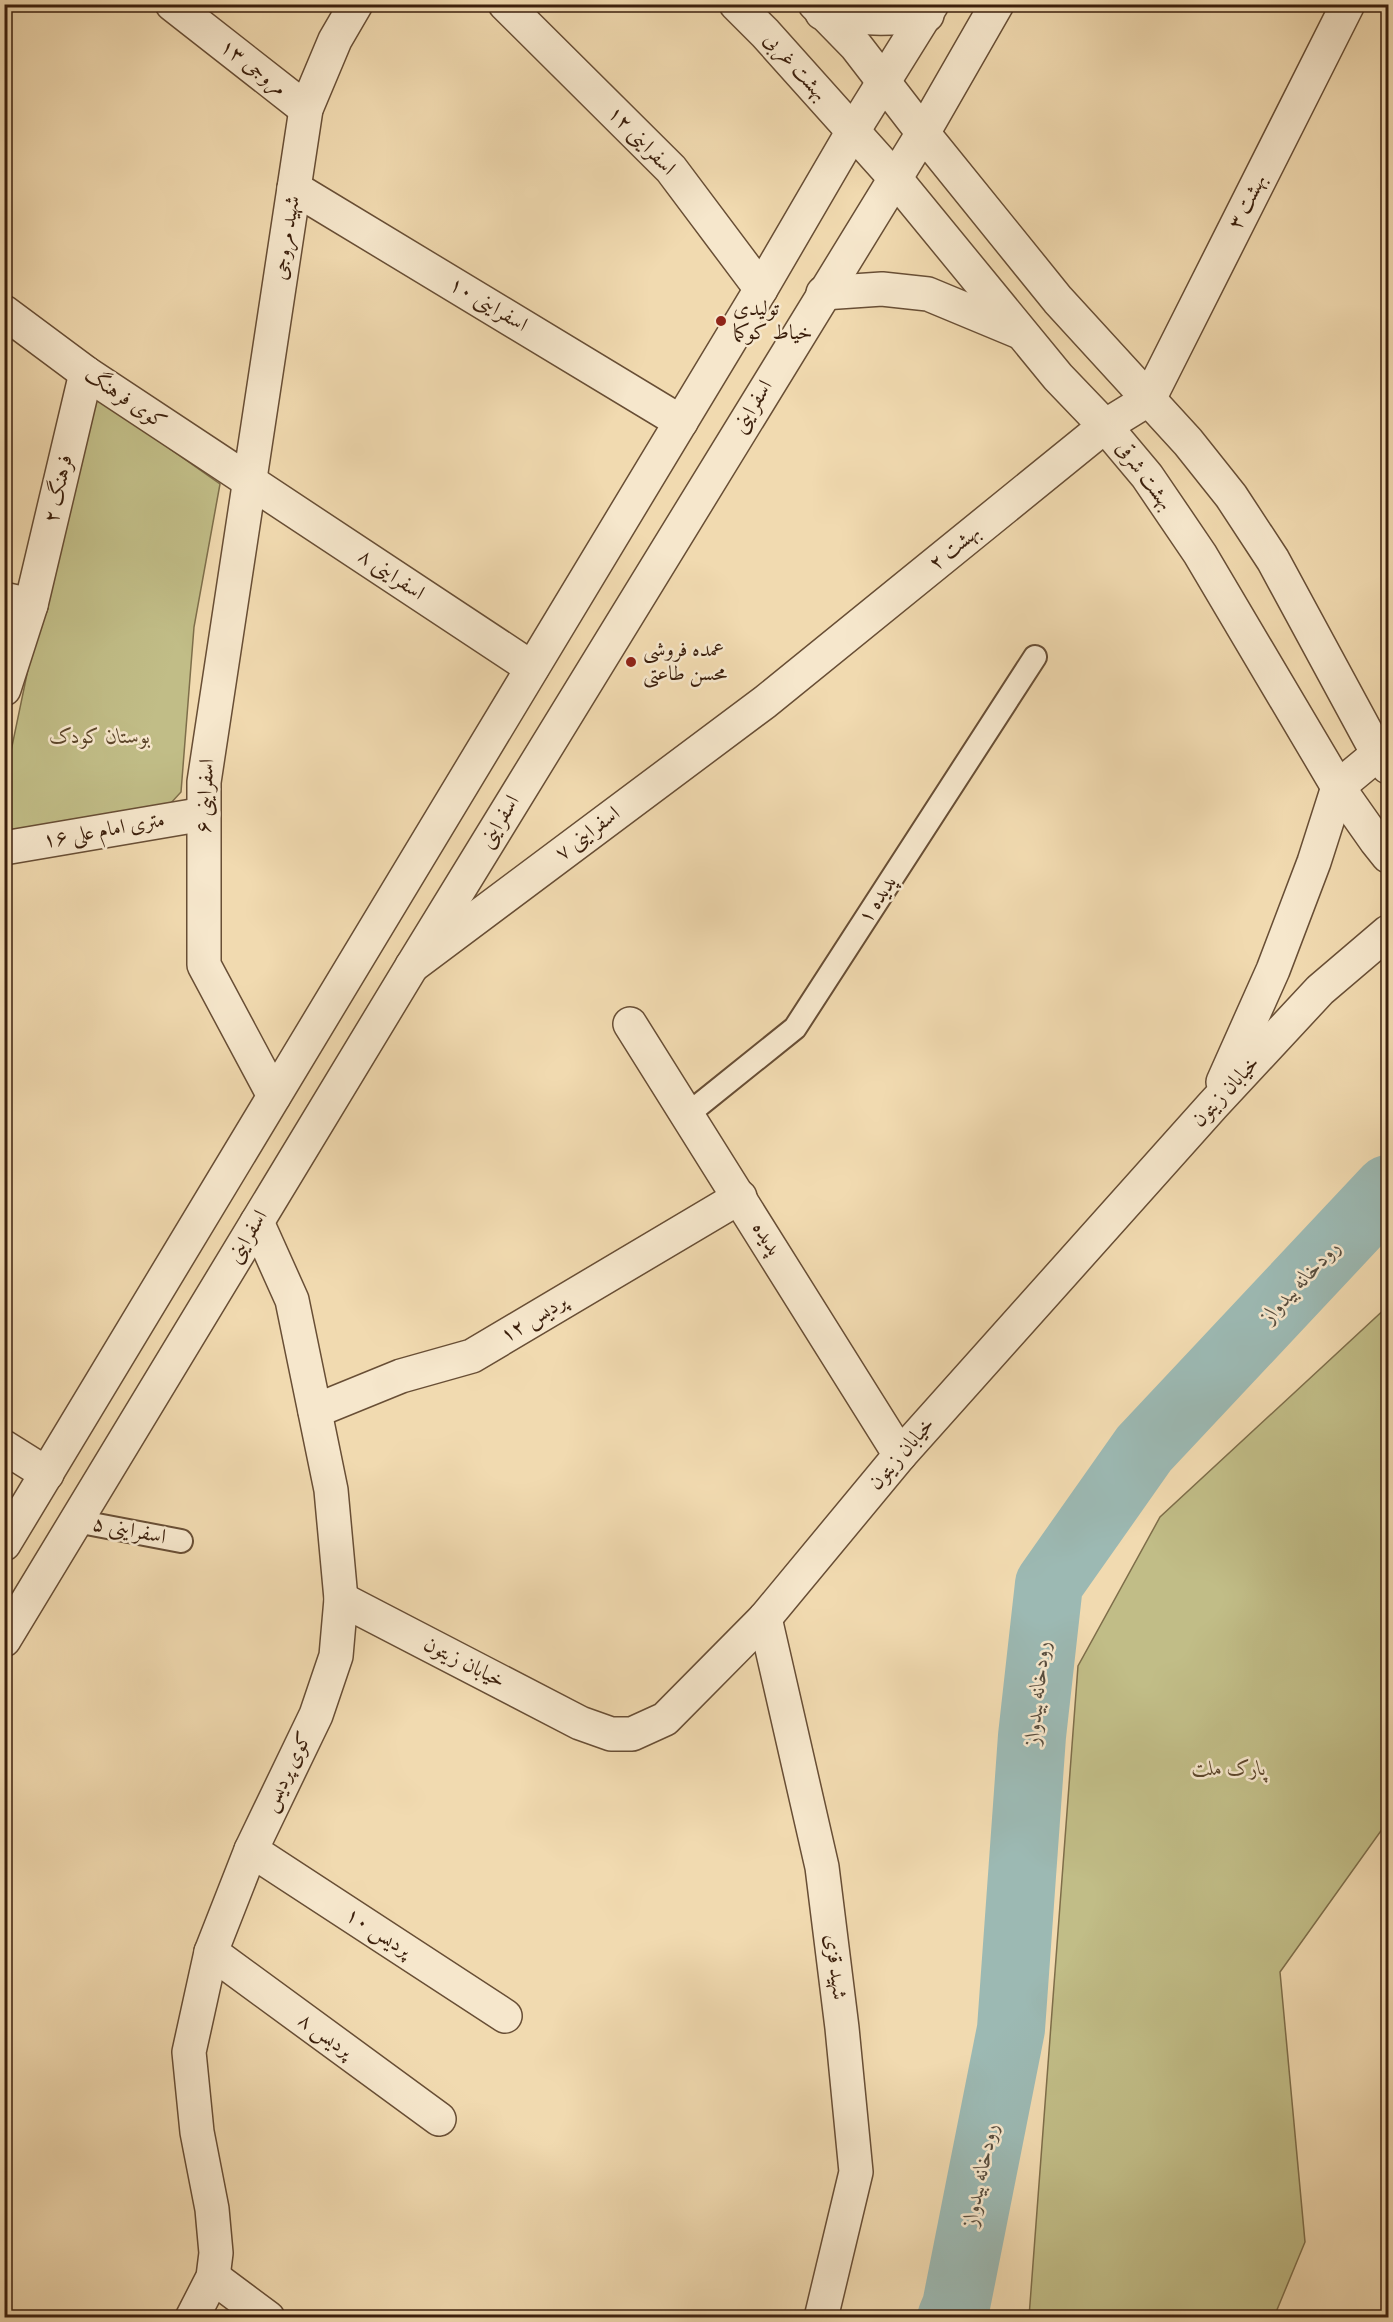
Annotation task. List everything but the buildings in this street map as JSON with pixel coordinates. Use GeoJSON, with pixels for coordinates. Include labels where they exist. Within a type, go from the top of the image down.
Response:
{"type":"FeatureCollection","features":[{"type":"Feature","properties":{"kind":"street","name":"مروجی ۱۳"},"geometry":{"type":"LineString","coordinates":[[172,4],[306,109]]}},
{"type":"Feature","properties":{"kind":"street","name":"شهید مروجی"},"geometry":{"type":"LineString","coordinates":[[250,481],[306,109],[335,40],[356,4]]}},
{"type":"Feature","properties":{"kind":"street","name":"اسفراینی ۱۲"},"geometry":{"type":"LineString","coordinates":[[506,4],[671,169],[761,289]]}},
{"type":"Feature","properties":{"kind":"street","name":"بهشت غربی"},"geometry":{"type":"LineString","coordinates":[[736,4],[853,131]]}},
{"type":"Feature","properties":{"kind":"street","name":"اسفراینی"},"geometry":{"type":"LineString","coordinates":[[4,1640],[412,966],[922,133],[997,4]]}},
{"type":"Feature","properties":{"kind":"street","name":"بهشت ۳"},"geometry":{"type":"LineString","coordinates":[[1149,399],[1348,4]]}},
{"type":"Feature","properties":{"kind":"street"},"geometry":{"type":"LineString","coordinates":[[818,9],[857,18],[891,20],[930,10]]}},
{"type":"Feature","properties":{"kind":"street"},"geometry":{"type":"LineString","coordinates":[[818,9],[856,46],[922,133],[1058,300],[1188,442],[1231,496],[1273,560],[1384,760],[1338,787],[1314,862],[1273,970],[1213,1105]]}},
{"type":"Feature","properties":{"kind":"street"},"geometry":{"type":"LineString","coordinates":[[4,1544],[761,289],[853,131],[930,10]]}},
{"type":"Feature","properties":{"kind":"street","name":"بهشت شرقی"},"geometry":{"type":"LineString","coordinates":[[853,131],[894,177],[1058,377],[1105,426],[1147,476],[1200,554],[1338,787],[1389,856]]}},
{"type":"Feature","properties":{"kind":"street","name":"اسفراینی ۱۰"},"geometry":{"type":"LineString","coordinates":[[294,188],[681,422]]}},
{"type":"Feature","properties":{"kind":"street"},"geometry":{"type":"LineString","coordinates":[[823,292],[882,289],[928,294],[1021,333]]}},
{"type":"Feature","properties":{"kind":"street","name":"کوی فرهنگ"},"geometry":{"type":"LineString","coordinates":[[4,312],[86,373],[250,481]]}},
{"type":"Feature","properties":{"kind":"street","name":"فرهنگ ۲"},"geometry":{"type":"LineString","coordinates":[[4,689],[18,602],[86,373]]}},
{"type":"Feature","properties":{"kind":"street","name":"بهشت ۲"},"geometry":{"type":"LineString","coordinates":[[765,702],[1105,426],[1149,399]]}},
{"type":"Feature","properties":{"kind":"street","name":"اسفراینی ۸"},"geometry":{"type":"LineString","coordinates":[[250,481],[532,669]]}},
{"type":"Feature","properties":{"kind":"street","name":"اسفراینی ۶"},"geometry":{"type":"LineString","coordinates":[[250,481],[204,782],[204,965],[274,1096]]}},
{"type":"Feature","properties":{"kind":"street","name":"اسفراینی ۷"},"geometry":{"type":"LineString","coordinates":[[412,966],[765,702]]}},
{"type":"Feature","properties":{"kind":"street","name":"۱۶ متری امام علی"},"geometry":{"type":"LineString","coordinates":[[4,848],[204,814]]}},
{"type":"Feature","properties":{"kind":"street","name":"خیابان زیتون"},"geometry":{"type":"LineString","coordinates":[[341,1599],[580,1724],[611,1734],[632,1734],[665,1719],[765,1618],[900,1455],[1213,1105],[1320,990],[1389,932]]}},
{"type":"Feature","properties":{"kind":"street","name":"پدیده"},"geometry":{"type":"LineString","coordinates":[[630,1024],[900,1455]]}},
{"type":"Feature","properties":{"kind":"street","name":"پردیس ۱۲"},"geometry":{"type":"LineString","coordinates":[[315,1411],[401,1376],[472,1356],[740,1197]]}},
{"type":"Feature","properties":{"kind":"street","name":"کوی پردیس"},"geometry":{"type":"LineString","coordinates":[[192,2318],[213,2277],[216,2253],[212,2209],[197,2132],[189,2052],[211,1952],[250,1851],[316,1715],[336,1656],[341,1599],[331,1490],[292,1300],[257,1222]]}},
{"type":"Feature","properties":{"kind":"street"},"geometry":{"type":"LineString","coordinates":[[4,1447],[46,1474]]}},
{"type":"Feature","properties":{"kind":"street","name":"شهید قزی"},"geometry":{"type":"LineString","coordinates":[[765,1618],[822,1867],[842,2028],[856,2172],[820,2318]]}},
{"type":"Feature","properties":{"kind":"street","name":"پردیس ۱۰"},"geometry":{"type":"LineString","coordinates":[[250,1851],[506,2016]]}},
{"type":"Feature","properties":{"kind":"street","name":"پردیس ۸"},"geometry":{"type":"LineString","coordinates":[[211,1952],[439,2119]]}},
{"type":"Feature","properties":{"kind":"street"},"geometry":{"type":"LineString","coordinates":[[213,2277],[268,2318]]}},
{"type":"Feature","properties":{"kind":"lane","name":"پدیده ۱"},"geometry":{"type":"LineString","coordinates":[[688,1114],[795,1028],[1035,657]]}},
{"type":"Feature","properties":{"kind":"lane","name":"اسفراینی ۵"},"geometry":{"type":"LineString","coordinates":[[76,1521],[181,1541]]}},
{"type":"Feature","properties":{"kind":"green space","name":"بوستان کودک"},"geometry":{"type":"Polygon","coordinates":[[[86,390],[220,484],[194,627],[181,792],[159,816],[10,832],[5,825],[5,780],[86,390]]]}},
{"type":"Feature","properties":{"kind":"green space","name":"پارک ملت"},"geometry":{"type":"Polygon","coordinates":[[[1388,1306],[1388,1821],[1280,1972],[1305,2242],[1274,2317],[1029,2317],[1078,1666],[1160,1517],[1388,1306]]]}},
{"type":"Feature","properties":{"kind":"waterway","name":"رودخانه بیدواز"},"geometry":{"type":"LineString","coordinates":[[951,2318],[956,2306],[1011,2029],[1032,1736],[1049,1584],[1144,1449],[1388,1189]]}},
{"type":"Feature","properties":{"kind":"place","name":"تولیدی خیاط کوکما"},"geometry":{"type":"Point","coordinates":[721,321]}},
{"type":"Feature","properties":{"kind":"place","name":"عمده فروشی محسن طاعتی"},"geometry":{"type":"Point","coordinates":[631,662]}}]}
